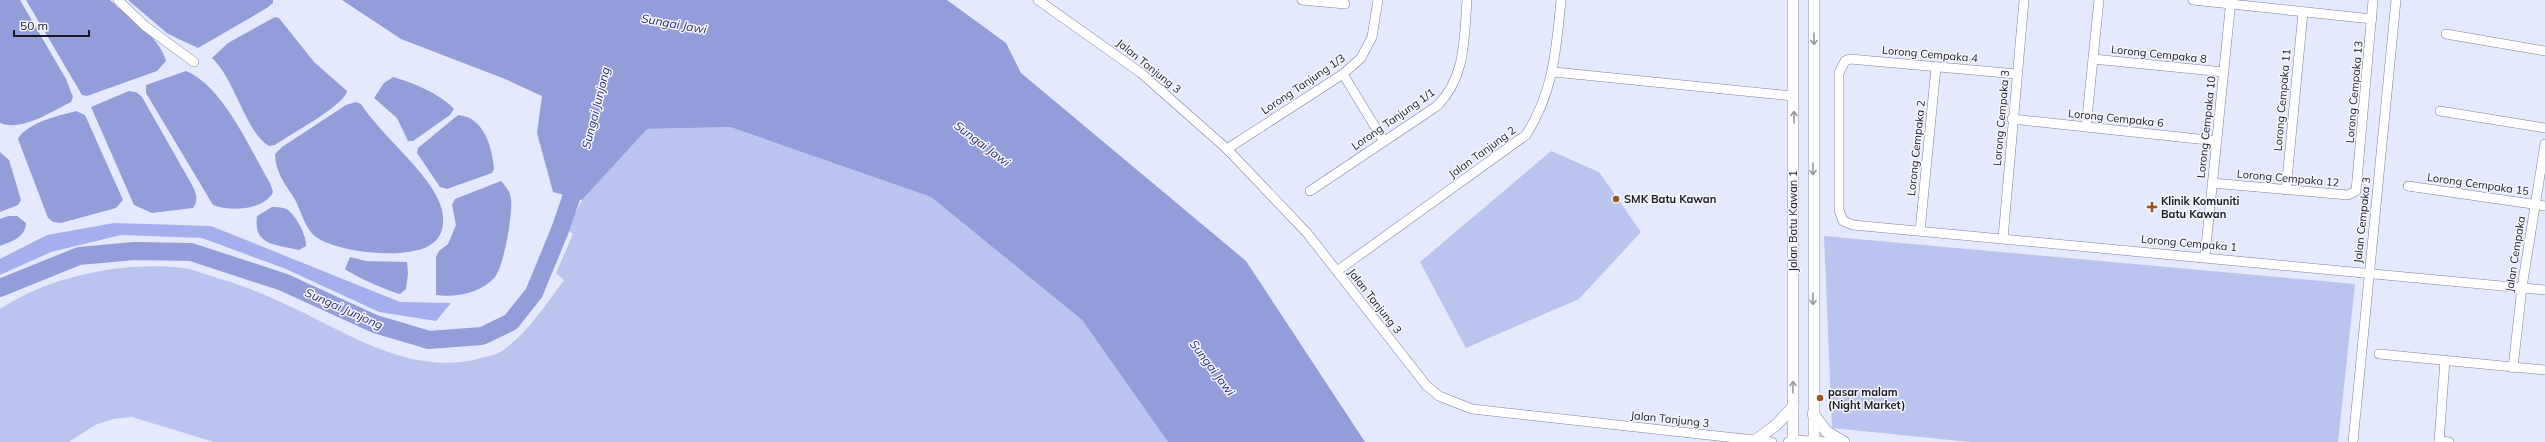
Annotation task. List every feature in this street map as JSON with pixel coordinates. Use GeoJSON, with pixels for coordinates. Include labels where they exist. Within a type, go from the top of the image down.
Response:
{"type":"FeatureCollection","features":[{"type":"Feature","properties":{"kind":"street"},"geometry":{"type":"LineString","coordinates":[[118,0],[145,26],[194,62]]}},
{"type":"Feature","properties":{"kind":"street","name":"Jalan Tanjung 3"},"geometry":{"type":"LineString","coordinates":[[1038,0],[1141,73],[1227,149],[1307,233],[1426,385],[1439,396],[1454,404],[1472,409],[1765,441]]}},
{"type":"Feature","properties":{"kind":"street"},"geometry":{"type":"LineString","coordinates":[[1302,0],[1344,4]]}},
{"type":"Feature","properties":{"kind":"street","name":"Lorong Tanjung 1/3"},"geometry":{"type":"LineString","coordinates":[[1227,149],[1343,74],[1362,58],[1367,50],[1375,25],[1378,0]]}},
{"type":"Feature","properties":{"kind":"street","name":"Lorong Tanjung 1/1"},"geometry":{"type":"LineString","coordinates":[[1310,191],[1383,140],[1437,106],[1448,94],[1462,63],[1467,0]]}},
{"type":"Feature","properties":{"kind":"street","name":"Jalan Tanjung 2"},"geometry":{"type":"LineString","coordinates":[[1337,271],[1526,135],[1537,119],[1554,72],[1561,0]]}},
{"type":"Feature","properties":{"kind":"street","name":"Jalan Batu Kawan 1"},"geometry":{"type":"LineString","coordinates":[[1791,441],[1793,407],[1794,0]]}},
{"type":"Feature","properties":{"kind":"street","name":"Jalan Batu Kawan 1"},"geometry":{"type":"LineString","coordinates":[[1814,0],[1814,441]]}},
{"type":"Feature","properties":{"kind":"street","name":"Lorong Cempaka 3"},"geometry":{"type":"LineString","coordinates":[[2003,238],[2012,119],[2024,0]]}},
{"type":"Feature","properties":{"kind":"street"},"geometry":{"type":"LineString","coordinates":[[2086,127],[2099,0]]}},
{"type":"Feature","properties":{"kind":"street"},"geometry":{"type":"LineString","coordinates":[[2193,0],[2231,2],[2303,12],[2372,19]]}},
{"type":"Feature","properties":{"kind":"street","name":"Lorong Cempaka 13"},"geometry":{"type":"LineString","coordinates":[[2358,187],[2374,0]]}},
{"type":"Feature","properties":{"kind":"street","name":"Jalan Cempaka 3"},"geometry":{"type":"LineString","coordinates":[[2353,442],[2396,0]]}},
{"type":"Feature","properties":{"kind":"street","name":"Lorong Cempaka 10"},"geometry":{"type":"LineString","coordinates":[[2205,256],[2231,2]]}},
{"type":"Feature","properties":{"kind":"street","name":"Lorong Cempaka 11"},"geometry":{"type":"LineString","coordinates":[[2286,190],[2303,12]]}},
{"type":"Feature","properties":{"kind":"street"},"geometry":{"type":"LineString","coordinates":[[2446,34],[2545,51]]}},
{"type":"Feature","properties":{"kind":"street","name":"Lorong Cempaka 4"},"geometry":{"type":"LineString","coordinates":[[1839,210],[1839,73],[1842,64],[1850,59],[2017,74]]}},
{"type":"Feature","properties":{"kind":"street","name":"Lorong Cempaka 8"},"geometry":{"type":"LineString","coordinates":[[2093,59],[2224,72]]}},
{"type":"Feature","properties":{"kind":"street","name":"Lorong Cempaka 2"},"geometry":{"type":"LineString","coordinates":[[1920,231],[1936,67]]}},
{"type":"Feature","properties":{"kind":"street"},"geometry":{"type":"LineString","coordinates":[[1554,72],[1793,96]]}},
{"type":"Feature","properties":{"kind":"street"},"geometry":{"type":"LineString","coordinates":[[1343,74],[1383,140]]}},
{"type":"Feature","properties":{"kind":"street"},"geometry":{"type":"LineString","coordinates":[[2440,111],[2545,128]]}},
{"type":"Feature","properties":{"kind":"street","name":"Lorong Cempaka 6"},"geometry":{"type":"LineString","coordinates":[[2012,119],[2217,141]]}},
{"type":"Feature","properties":{"kind":"street","name":"Jalan Cempaka"},"geometry":{"type":"LineString","coordinates":[[2513,368],[2522,287],[2545,144]]}},
{"type":"Feature","properties":{"kind":"street","name":"Lorong Cempaka 12"},"geometry":{"type":"LineString","coordinates":[[2212,183],[2348,195],[2353,194],[2358,187]]}},
{"type":"Feature","properties":{"kind":"street","name":"Lorong Cempaka 15"},"geometry":{"type":"LineString","coordinates":[[2408,186],[2545,206]]}},
{"type":"Feature","properties":{"kind":"street","name":"Lorong Cempaka 1"},"geometry":{"type":"LineString","coordinates":[[1839,210],[1843,221],[1848,224],[2205,256],[2545,290]]}},
{"type":"Feature","properties":{"kind":"street"},"geometry":{"type":"LineString","coordinates":[[2378,354],[2545,370]]}},
{"type":"Feature","properties":{"kind":"street"},"geometry":{"type":"LineString","coordinates":[[2445,360],[2439,442],[2449,442]]}},
{"type":"Feature","properties":{"kind":"street"},"geometry":{"type":"LineString","coordinates":[[1765,441],[1776,425],[1793,407]]}},
{"type":"Feature","properties":{"kind":"street"},"geometry":{"type":"LineString","coordinates":[[1813,414],[1828,432],[1844,442]]}},
{"type":"Feature","properties":{"kind":"street"},"geometry":{"type":"LineString","coordinates":[[1791,441],[1828,442]]}},
{"type":"Feature","properties":{"kind":"shaded area"},"geometry":{"type":"Polygon","coordinates":[[[730,127],[931,197],[1082,320],[1168,442],[214,442],[132,417],[113,419],[95,425],[69,442],[0,442],[0,309],[20,297],[64,280],[112,269],[160,266],[186,269],[235,283],[258,292],[293,307],[367,344],[412,359],[435,362],[458,362],[481,358],[500,352],[520,336],[536,318],[564,280],[556,273],[573,234],[567,229],[582,200],[646,129],[730,127]]]}},
{"type":"Feature","properties":{"kind":"shaded area"},"geometry":{"type":"Polygon","coordinates":[[[1551,151],[1599,172],[1641,232],[1579,299],[1466,348],[1420,262],[1551,151]]]}},
{"type":"Feature","properties":{"kind":"shaded area"},"geometry":{"type":"Polygon","coordinates":[[[114,223],[211,226],[400,302],[451,303],[436,321],[379,312],[286,269],[202,238],[121,235],[51,252],[0,275],[0,259],[47,235],[114,223]]]}},
{"type":"Feature","properties":{"kind":"shaded area"},"geometry":{"type":"Polygon","coordinates":[[[1824,236],[2355,284],[2338,442],[1970,442],[1832,428],[1824,236]]]}},
{"type":"Feature","properties":{"kind":"water"},"geometry":{"type":"Polygon","coordinates":[[[0,0],[20,0],[66,79],[73,97],[71,102],[46,115],[18,125],[0,123],[0,0]]]}},
{"type":"Feature","properties":{"kind":"water"},"geometry":{"type":"Polygon","coordinates":[[[26,0],[110,0],[150,35],[157,43],[166,61],[157,71],[87,96],[82,95],[26,0]]]}},
{"type":"Feature","properties":{"kind":"water"},"geometry":{"type":"Polygon","coordinates":[[[128,0],[273,0],[273,3],[267,8],[198,48],[168,34],[128,0]]]}},
{"type":"Feature","properties":{"kind":"water","name":"Sungai Jawi"},"geometry":{"type":"Polygon","coordinates":[[[342,0],[947,0],[1006,43],[1021,73],[1246,261],[1365,442],[1168,442],[1082,320],[931,197],[730,127],[647,129],[582,200],[553,192],[537,133],[542,96],[505,79],[401,39],[342,0]]]}},
{"type":"Feature","properties":{"kind":"water"},"geometry":{"type":"Polygon","coordinates":[[[275,17],[279,18],[314,62],[347,91],[344,97],[327,112],[275,145],[269,146],[254,130],[220,67],[212,58],[228,43],[275,17]]]}},
{"type":"Feature","properties":{"kind":"water"},"geometry":{"type":"Polygon","coordinates":[[[186,71],[199,79],[212,90],[224,104],[244,137],[270,183],[273,192],[269,198],[262,203],[255,206],[237,209],[213,205],[146,93],[146,85],[186,71]]]}},
{"type":"Feature","properties":{"kind":"water"},"geometry":{"type":"Polygon","coordinates":[[[393,77],[417,85],[442,98],[454,109],[450,115],[413,141],[408,141],[397,118],[374,98],[384,83],[393,77]]]}},
{"type":"Feature","properties":{"kind":"water"},"geometry":{"type":"Polygon","coordinates":[[[129,91],[136,92],[142,97],[192,185],[196,194],[196,202],[193,208],[152,213],[134,205],[91,107],[129,91]]]}},
{"type":"Feature","properties":{"kind":"water"},"geometry":{"type":"Polygon","coordinates":[[[356,102],[361,104],[369,116],[416,167],[435,192],[443,214],[442,230],[440,235],[433,243],[423,249],[409,252],[375,253],[357,251],[326,243],[312,234],[297,203],[279,172],[275,160],[275,154],[282,147],[346,105],[356,102]]]}},
{"type":"Feature","properties":{"kind":"water"},"geometry":{"type":"Polygon","coordinates":[[[76,111],[85,115],[123,200],[116,208],[61,223],[53,222],[48,218],[18,139],[29,128],[44,120],[76,111]]]}},
{"type":"Feature","properties":{"kind":"water"},"geometry":{"type":"Polygon","coordinates":[[[458,115],[467,117],[474,121],[485,134],[489,143],[494,169],[492,173],[447,189],[440,187],[417,153],[418,148],[458,115]]]}},
{"type":"Feature","properties":{"kind":"water"},"geometry":{"type":"Polygon","coordinates":[[[0,152],[9,160],[21,200],[18,205],[0,212],[0,152]]]}},
{"type":"Feature","properties":{"kind":"water"},"geometry":{"type":"Polygon","coordinates":[[[501,181],[508,189],[510,194],[511,206],[505,251],[495,277],[483,287],[475,291],[452,296],[436,295],[436,257],[439,251],[448,244],[456,225],[452,205],[455,199],[501,181]]]}},
{"type":"Feature","properties":{"kind":"water"},"geometry":{"type":"Polygon","coordinates":[[[272,207],[284,208],[291,213],[303,232],[306,246],[299,250],[275,245],[262,238],[257,226],[257,216],[272,207]]]}},
{"type":"Feature","properties":{"kind":"water"},"geometry":{"type":"Polygon","coordinates":[[[8,216],[17,216],[26,223],[25,228],[20,236],[0,246],[0,219],[8,216]]]}},
{"type":"Feature","properties":{"kind":"water"},"geometry":{"type":"Polygon","coordinates":[[[350,257],[366,261],[407,262],[408,274],[406,289],[400,294],[395,293],[349,272],[345,269],[350,257]]]}},
{"type":"Feature","properties":{"kind":"waterway","name":"Sungai Junjong"},"geometry":{"type":"LineString","coordinates":[[0,288],[79,256],[134,251],[191,252],[283,282],[375,324],[429,340],[482,336],[511,322],[534,293],[560,230],[579,175]]}},
{"type":"Feature","properties":{"kind":"place","name":"SMK Batu Kawan"},"geometry":{"type":"Point","coordinates":[1616,199]}},
{"type":"Feature","properties":{"kind":"place","name":"Klinik Komuniti Batu Kawan"},"geometry":{"type":"Point","coordinates":[2152,207]}},
{"type":"Feature","properties":{"kind":"place","name":"pasar malam (Night Market)"},"geometry":{"type":"Point","coordinates":[1820,398]}}]}
